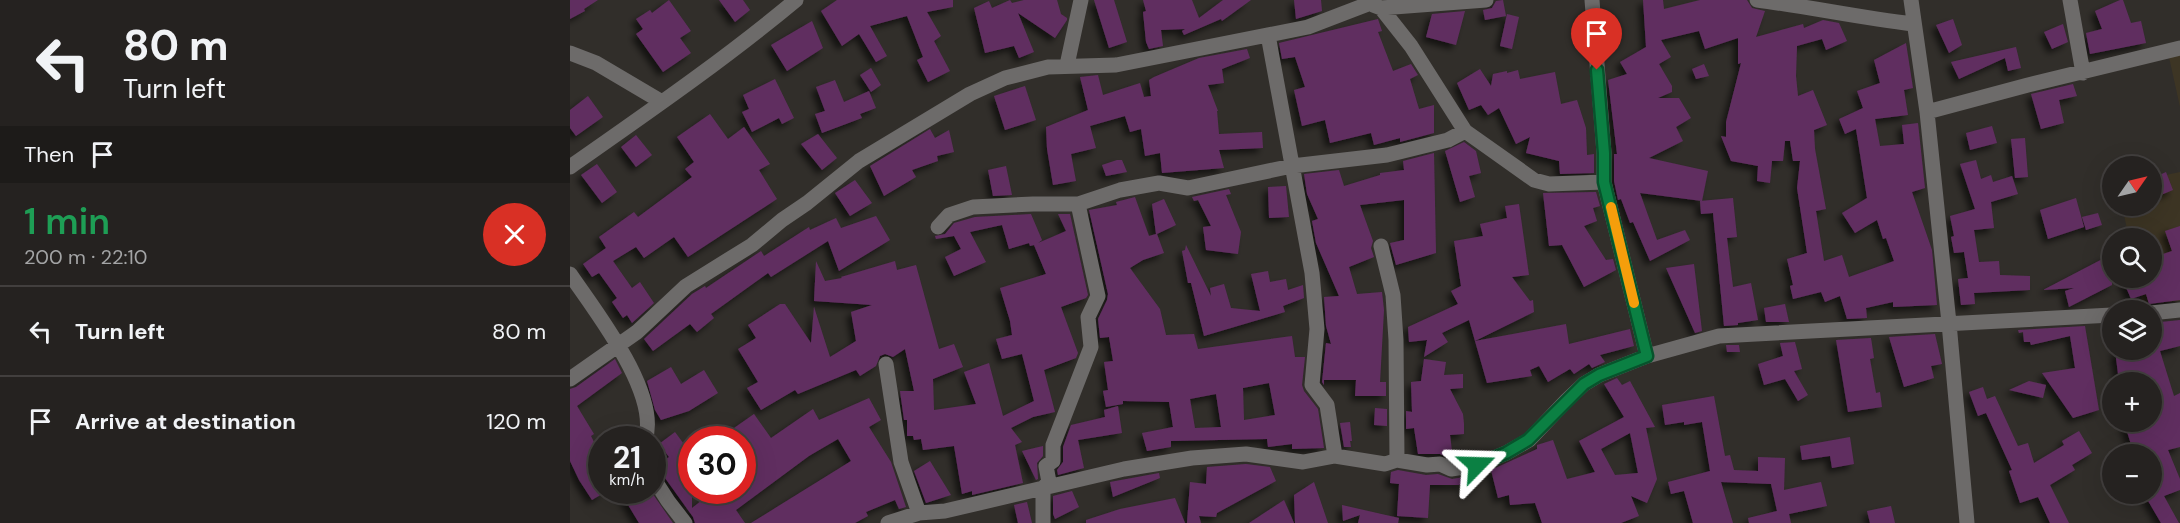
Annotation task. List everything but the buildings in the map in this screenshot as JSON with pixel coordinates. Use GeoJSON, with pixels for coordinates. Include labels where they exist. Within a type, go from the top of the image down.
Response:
{"type":"FeatureCollection","features":[{"type":"Feature","properties":{"kind":"street"},"geometry":{"type":"LineString","coordinates":[[570,167],[662,102],[796,0]]}},
{"type":"Feature","properties":{"kind":"street"},"geometry":{"type":"LineString","coordinates":[[1067,65],[1082,0]]}},
{"type":"Feature","properties":{"kind":"street"},"geometry":{"type":"LineString","coordinates":[[570,379],[637,332],[686,286],[752,245],[859,160],[970,94],[1005,78],[1048,67],[1116,65],[1268,35],[1326,22],[1371,4],[1486,0]]}},
{"type":"Feature","properties":{"kind":"street"},"geometry":{"type":"LineString","coordinates":[[1592,0],[1604,144],[1604,182],[1647,356]]}},
{"type":"Feature","properties":{"kind":"street"},"geometry":{"type":"LineString","coordinates":[[1757,0],[1913,24]]}},
{"type":"Feature","properties":{"kind":"street"},"geometry":{"type":"LineString","coordinates":[[1911,0],[1927,112],[1967,523]]}},
{"type":"Feature","properties":{"kind":"street"},"geometry":{"type":"LineString","coordinates":[[2070,0],[2083,73]]}},
{"type":"Feature","properties":{"kind":"street"},"geometry":{"type":"LineString","coordinates":[[1371,4],[1411,45],[1465,131],[1534,180],[1549,184],[1604,182]]}},
{"type":"Feature","properties":{"kind":"street"},"geometry":{"type":"LineString","coordinates":[[1268,35],[1312,273],[1317,329],[1312,385],[1327,405],[1335,456]]}},
{"type":"Feature","properties":{"kind":"street"},"geometry":{"type":"LineString","coordinates":[[1927,112],[2180,48]]}},
{"type":"Feature","properties":{"kind":"street"},"geometry":{"type":"LineString","coordinates":[[570,53],[596,63],[662,102]]}},
{"type":"Feature","properties":{"kind":"street"},"geometry":{"type":"LineString","coordinates":[[938,227],[949,215],[973,207],[1078,204],[1120,190],[1159,183],[1188,188],[1292,166],[1387,155],[1448,140],[1465,131]]}},
{"type":"Feature","properties":{"kind":"street"},"geometry":{"type":"LineString","coordinates":[[1043,523],[1043,488],[1049,482],[1046,466],[1053,461],[1053,445],[1091,347],[1088,317],[1098,296],[1078,204]]}},
{"type":"Feature","properties":{"kind":"street"},"geometry":{"type":"LineString","coordinates":[[1381,246],[1393,295],[1396,340],[1397,460]]}},
{"type":"Feature","properties":{"kind":"street"},"geometry":{"type":"LineString","coordinates":[[570,274],[619,345],[646,408],[648,426]]}},
{"type":"Feature","properties":{"kind":"street"},"geometry":{"type":"LineString","coordinates":[[2162,312],[2180,310]]}},
{"type":"Feature","properties":{"kind":"street"},"geometry":{"type":"LineString","coordinates":[[888,523],[919,513],[945,511],[1166,461],[1192,458],[1246,454],[1303,462],[1335,456],[1385,464],[1397,460],[1427,465],[1440,464],[1451,469],[1477,465],[1506,453],[1528,440],[1584,384],[1599,375],[1647,356],[1719,336],[2102,315]]}},
{"type":"Feature","properties":{"kind":"street"},"geometry":{"type":"LineString","coordinates":[[886,364],[901,462],[919,513]]}},
{"type":"Feature","properties":{"kind":"street"},"geometry":{"type":"LineString","coordinates":[[666,498],[685,523]]}},
{"type":"Feature","properties":{"kind":"shaded area"},"geometry":{"type":"Polygon","coordinates":[[[2180,45],[2180,107],[2167,48],[2180,45]]]}},
{"type":"Feature","properties":{"kind":"shaded area"},"geometry":{"type":"Polygon","coordinates":[[[2180,172],[2180,301],[2162,302],[2162,300],[2142,300],[2139,288],[2162,288],[2162,228],[2127,228],[2124,216],[2162,216],[2162,176],[2180,172]]]}},
{"type":"Feature","properties":{"kind":"slow traffic"},"geometry":{"type":"LineString","coordinates":[[1611,207],[1634,303]]}},
{"type":"Feature","properties":{"kind":"route"},"geometry":{"type":"LineString","coordinates":[[1477,465],[1506,453],[1528,440],[1584,384],[1599,375],[1647,356],[1604,182],[1604,153],[1597,70]]}}]}
